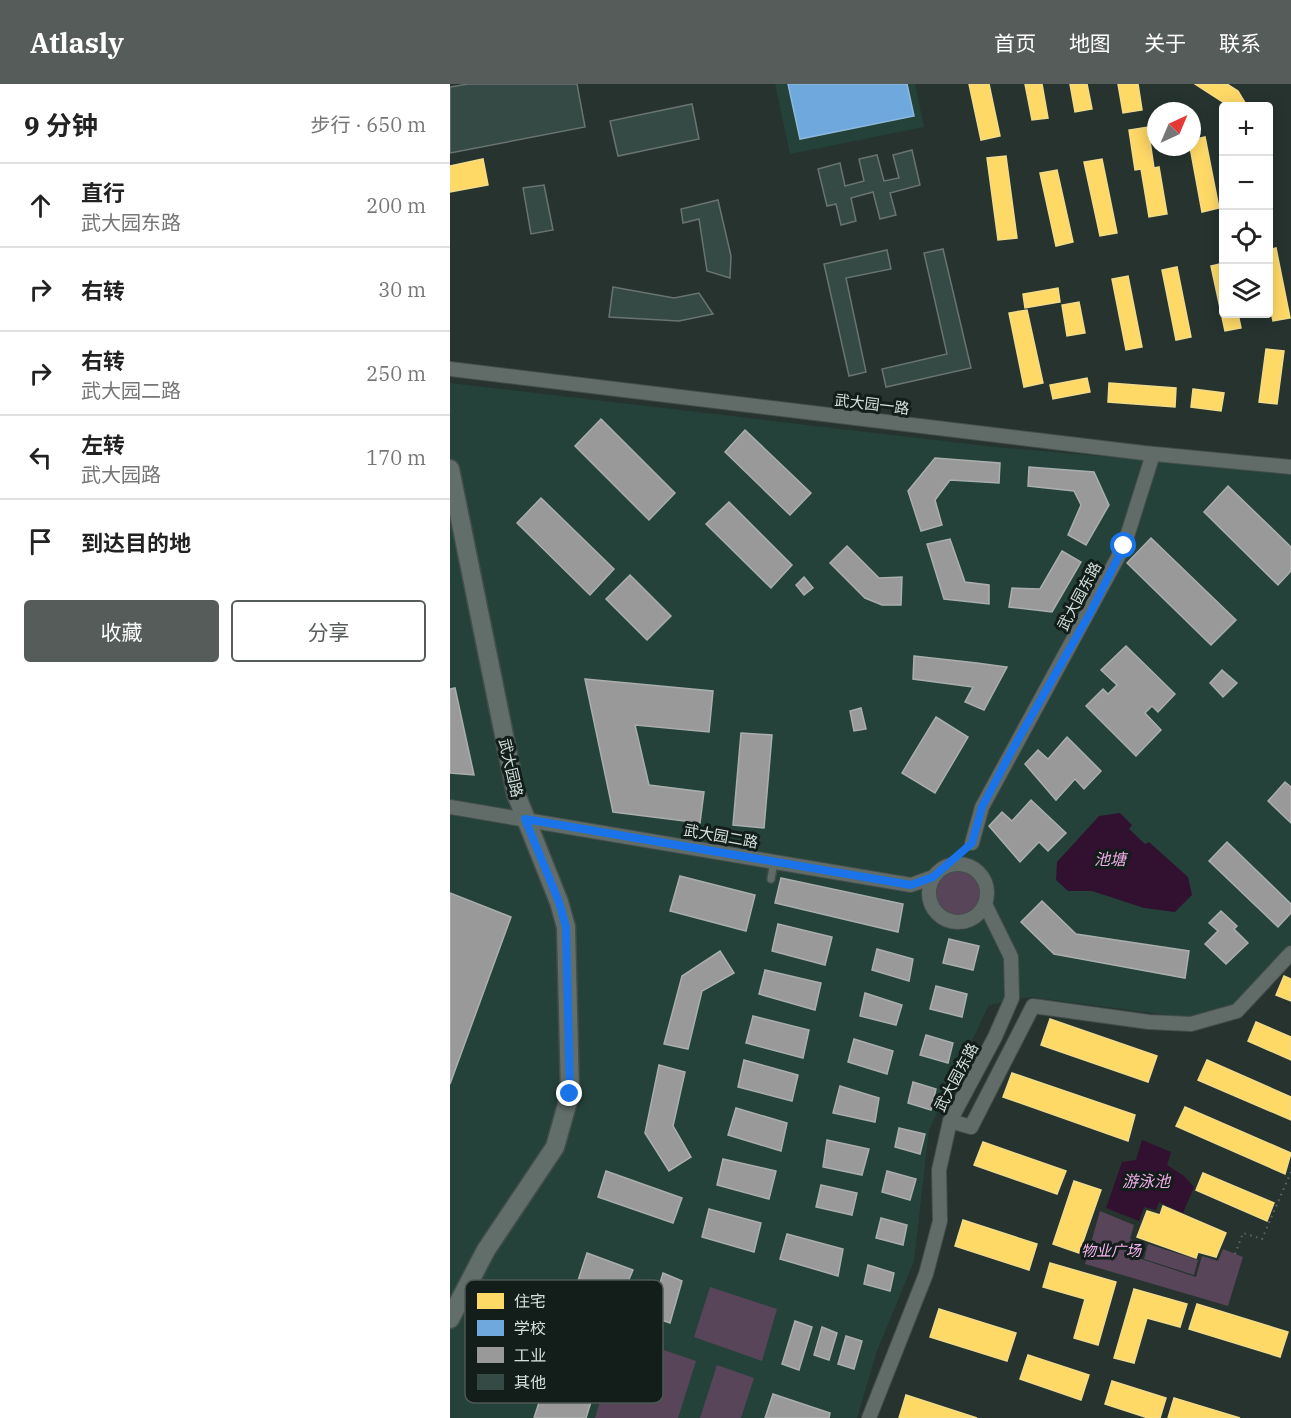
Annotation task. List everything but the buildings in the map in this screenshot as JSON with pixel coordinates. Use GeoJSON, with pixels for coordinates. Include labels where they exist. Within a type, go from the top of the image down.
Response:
{"type":"FeatureCollection","features":[{"type":"Feature","properties":{"kind":"street","name":"武大园一路"},"geometry":{"type":"LineString","coordinates":[[450,369],[1153,454],[1291,467]]}},
{"type":"Feature","properties":{"kind":"street","name":"武大园东路"},"geometry":{"type":"LineString","coordinates":[[972,843],[982,807],[1090,613],[1124,546],[1153,454]]}},
{"type":"Feature","properties":{"kind":"street","name":"武大园路"},"geometry":{"type":"LineString","coordinates":[[450,470],[511,772],[525,819],[559,902],[566,927],[570,1094],[555,1147],[486,1250],[470,1280]]}},
{"type":"Feature","properties":{"kind":"street","name":"武大园二路"},"geometry":{"type":"LineString","coordinates":[[450,807],[911,885]]}},
{"type":"Feature","properties":{"kind":"street"},"geometry":{"type":"LineString","coordinates":[[964,922],[973,918],[986,904],[987,894],[972,843],[933,877],[911,885],[945,919],[964,922],[994,925]]}},
{"type":"Feature","properties":{"kind":"street"},"geometry":{"type":"LineString","coordinates":[[949,865],[967,865],[982,876]]}},
{"type":"Feature","properties":{"kind":"street"},"geometry":{"type":"LineString","coordinates":[[931,905],[929,886],[933,877]]}},
{"type":"Feature","properties":{"kind":"street","name":"武大园东路"},"geometry":{"type":"LineString","coordinates":[[869,1418],[927,1274],[940,1221],[939,1170],[950,1121],[995,1037],[1012,998],[1011,957],[986,904]]}},
{"type":"Feature","properties":{"kind":"street"},"geometry":{"type":"LineString","coordinates":[[950,1121],[971,1127],[1033,1006],[1149,1022],[1191,1024],[1237,1011],[1291,953]]}},
{"type":"Feature","properties":{"kind":"street","name":"武大园路"},"geometry":{"type":"LineString","coordinates":[[450,1319],[465,1290]]}},
{"type":"Feature","properties":{"kind":"lane"},"geometry":{"type":"LineString","coordinates":[[771,879],[774,861]]}},
{"type":"Feature","properties":{"kind":"path"},"geometry":{"type":"LineString","coordinates":[[1235,1254],[1243,1233],[1262,1239],[1291,1172]]}},
{"type":"Feature","properties":{"kind":"shaded area"},"geometry":{"type":"Polygon","coordinates":[[[775,84],[915,84],[924,127],[790,154],[775,84]]]}},
{"type":"Feature","properties":{"kind":"shaded area"},"geometry":{"type":"Polygon","coordinates":[[[450,383],[995,447],[1291,473],[1291,953],[1237,1011],[1191,1018],[1030,997],[989,1005],[929,1130],[914,1261],[877,1351],[857,1418],[450,1418],[450,383]]]}},
{"type":"Feature","properties":{"kind":"green space"},"geometry":{"type":"Polygon","coordinates":[[[953,869],[963,869],[978,879],[982,893],[978,907],[972,913],[963,917],[953,917],[938,907],[934,898],[934,888],[944,873],[953,869]]]}},
{"type":"Feature","properties":{"kind":"green space","name":"物业广场"},"geometry":{"type":"Polygon","coordinates":[[[1100,1211],[1134,1225],[1130,1239],[1144,1245],[1141,1259],[1196,1277],[1202,1256],[1218,1261],[1223,1249],[1243,1257],[1228,1306],[1085,1264],[1100,1211]]]}},
{"type":"Feature","properties":{"kind":"green space"},"geometry":{"type":"Polygon","coordinates":[[[1148,1244],[1198,1260],[1194,1275],[1144,1259],[1148,1244]]]}},
{"type":"Feature","properties":{"kind":"green space"},"geometry":{"type":"Polygon","coordinates":[[[710,1287],[777,1309],[762,1361],[694,1337],[710,1287]]]}},
{"type":"Feature","properties":{"kind":"green space"},"geometry":{"type":"Polygon","coordinates":[[[663,1350],[696,1361],[678,1418],[595,1418],[600,1403],[663,1403],[663,1350]]]}},
{"type":"Feature","properties":{"kind":"green space"},"geometry":{"type":"Polygon","coordinates":[[[717,1365],[754,1378],[741,1418],[700,1418],[717,1365]]]}},
{"type":"Feature","properties":{"kind":"water","name":"池塘"},"geometry":{"type":"Polygon","coordinates":[[[1120,813],[1132,825],[1129,829],[1145,844],[1149,842],[1188,877],[1192,895],[1175,912],[1144,908],[1092,891],[1068,891],[1056,880],[1057,862],[1099,816],[1120,813]]]}},
{"type":"Feature","properties":{"kind":"water","name":"游泳池"},"geometry":{"type":"Polygon","coordinates":[[[1142,1140],[1171,1152],[1167,1165],[1184,1176],[1194,1187],[1183,1213],[1159,1202],[1156,1210],[1144,1207],[1139,1221],[1106,1208],[1122,1162],[1136,1160],[1142,1140]]]}},
{"type":"Feature","properties":{"kind":"route"},"geometry":{"type":"LineString","coordinates":[[570,1094],[566,927],[559,902],[525,819],[911,885],[933,877],[972,843],[982,807],[1090,613],[1124,546]]}}]}
